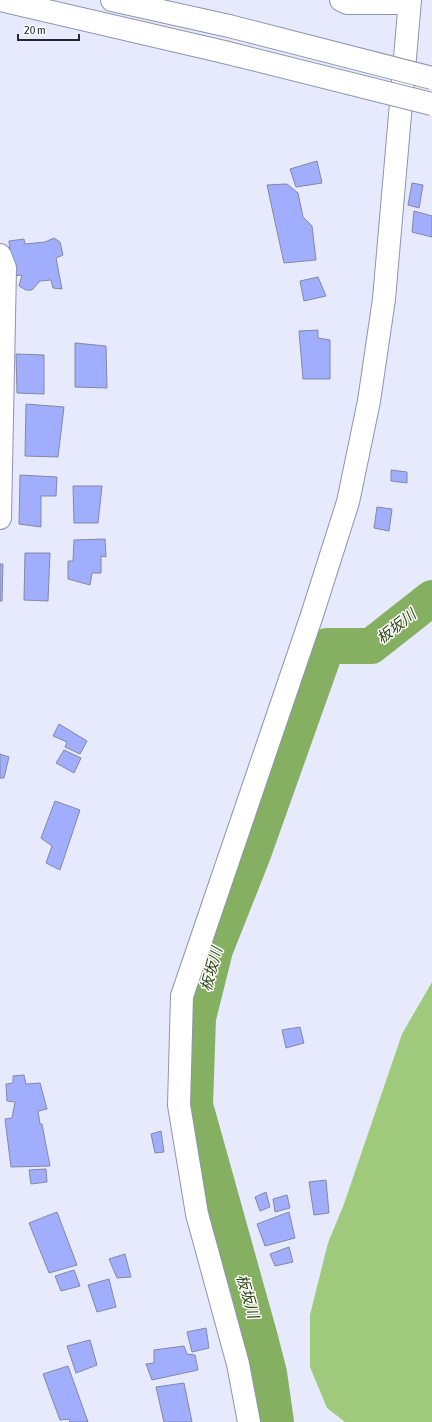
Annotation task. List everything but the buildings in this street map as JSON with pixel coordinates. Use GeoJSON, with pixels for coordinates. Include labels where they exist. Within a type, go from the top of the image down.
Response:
{"type":"FeatureCollection","features":[{"type":"Feature","properties":{"kind":"street"},"geometry":{"type":"LineString","coordinates":[[0,0],[224,52],[432,104]]}},
{"type":"Feature","properties":{"kind":"street"},"geometry":{"type":"LineString","coordinates":[[112,0],[229,26],[432,78]]}},
{"type":"Feature","properties":{"kind":"street"},"geometry":{"type":"LineString","coordinates":[[249,1422],[238,1364],[197,1214],[179,1105],[182,996],[310,623],[348,502],[369,401],[384,299],[410,2],[347,3],[341,0]]}},
{"type":"Feature","properties":{"kind":"street"},"geometry":{"type":"LineString","coordinates":[[0,255],[5,268],[1,385],[0,518]]}},
{"type":"Feature","properties":{"kind":"green space"},"geometry":{"type":"Polygon","coordinates":[[[432,982],[432,1422],[345,1422],[327,1408],[310,1367],[310,1315],[328,1243],[344,1204],[402,1034],[432,982]]]}},
{"type":"Feature","properties":{"kind":"waterway","name":"板坂川"},"geometry":{"type":"LineString","coordinates":[[276,1422],[269,1373],[195,1105],[198,1018],[215,950],[253,854],[327,646],[371,646],[432,598]]}}]}
